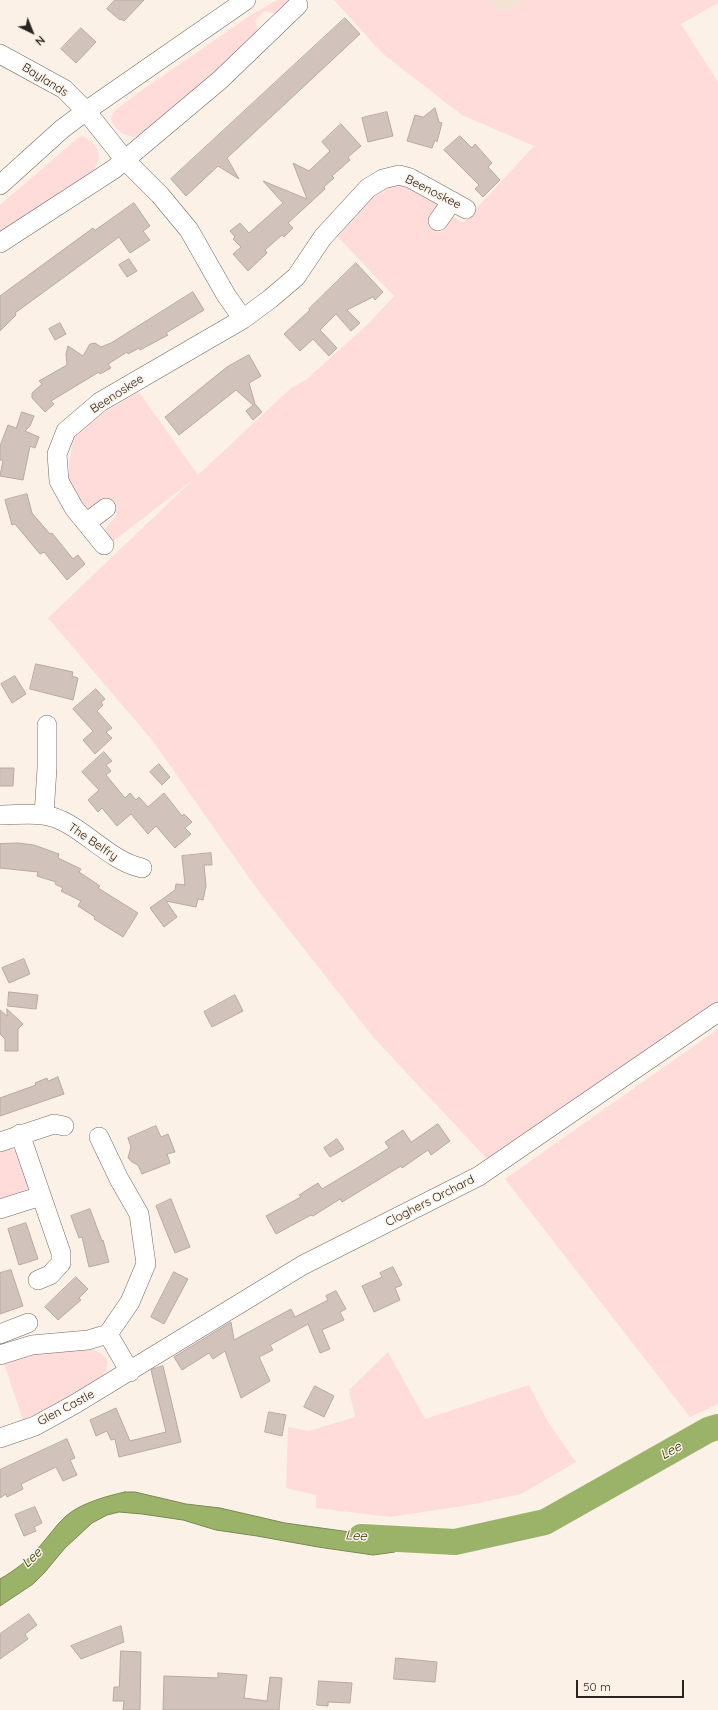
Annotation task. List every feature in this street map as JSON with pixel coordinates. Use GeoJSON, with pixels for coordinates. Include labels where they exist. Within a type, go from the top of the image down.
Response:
{"type":"FeatureCollection","features":[{"type":"Feature","properties":{"kind":"street"},"geometry":{"type":"LineString","coordinates":[[0,185],[62,129],[246,0]]}},
{"type":"Feature","properties":{"kind":"street"},"geometry":{"type":"LineString","coordinates":[[0,243],[114,169],[220,80],[298,5]]}},
{"type":"Feature","properties":{"kind":"street","name":"Baylands"},"geometry":{"type":"LineString","coordinates":[[0,54],[64,89],[86,111]]}},
{"type":"Feature","properties":{"kind":"street"},"geometry":{"type":"LineString","coordinates":[[86,111],[125,160],[160,195],[188,230],[226,295],[243,319]]}},
{"type":"Feature","properties":{"kind":"street","name":"Beenoskee"},"geometry":{"type":"LineString","coordinates":[[104,545],[74,508],[59,480],[57,454],[66,430],[100,402],[243,319],[296,277],[323,237],[368,188],[382,179],[399,175],[410,178],[459,205],[438,221]]}},
{"type":"Feature","properties":{"kind":"street"},"geometry":{"type":"LineString","coordinates":[[86,523],[106,508]]}},
{"type":"Feature","properties":{"kind":"street"},"geometry":{"type":"LineString","coordinates":[[44,815],[47,768],[47,725]]}},
{"type":"Feature","properties":{"kind":"street","name":"The Belfry"},"geometry":{"type":"LineString","coordinates":[[0,815],[44,815],[69,824],[121,862],[142,868]]}},
{"type":"Feature","properties":{"kind":"street","name":"Cloghers Orchard"},"geometry":{"type":"LineString","coordinates":[[130,1372],[303,1265],[479,1176],[718,1012]]}},
{"type":"Feature","properties":{"kind":"street"},"geometry":{"type":"LineString","coordinates":[[0,1142],[20,1134],[54,1124],[64,1126]]}},
{"type":"Feature","properties":{"kind":"street"},"geometry":{"type":"LineString","coordinates":[[20,1134],[61,1253],[61,1263],[50,1275],[38,1280]]}},
{"type":"Feature","properties":{"kind":"street"},"geometry":{"type":"LineString","coordinates":[[0,1356],[32,1345],[88,1340],[108,1334],[130,1302],[146,1264],[139,1214],[119,1179],[99,1137]]}},
{"type":"Feature","properties":{"kind":"street"},"geometry":{"type":"LineString","coordinates":[[0,1209],[41,1196]]}},
{"type":"Feature","properties":{"kind":"street"},"geometry":{"type":"LineString","coordinates":[[0,1334],[28,1323]]}},
{"type":"Feature","properties":{"kind":"street"},"geometry":{"type":"LineString","coordinates":[[108,1334],[130,1372]]}},
{"type":"Feature","properties":{"kind":"street","name":"Glen Castle"},"geometry":{"type":"LineString","coordinates":[[0,1438],[34,1426],[76,1404],[130,1372]]}},
{"type":"Feature","properties":{"kind":"shaded area"},"geometry":{"type":"Polygon","coordinates":[[[277,0],[296,0],[277,14],[264,11],[255,21],[258,30],[253,41],[140,137],[122,133],[113,124],[111,119],[113,112],[138,93],[251,15],[277,0]]]}},
{"type":"Feature","properties":{"kind":"shaded area"},"geometry":{"type":"Polygon","coordinates":[[[334,0],[489,0],[496,8],[507,10],[522,0],[718,0],[718,3],[681,24],[718,82],[718,1003],[488,1160],[374,1038],[257,889],[152,740],[48,618],[194,479],[112,542],[104,531],[117,514],[107,500],[87,516],[69,486],[69,464],[74,435],[98,416],[139,392],[198,475],[291,388],[306,380],[369,323],[394,296],[338,237],[350,221],[372,197],[389,186],[399,182],[436,202],[440,211],[430,226],[440,233],[453,217],[463,223],[534,146],[462,115],[383,54],[334,0]]]}},
{"type":"Feature","properties":{"kind":"shaded area"},"geometry":{"type":"Polygon","coordinates":[[[489,0],[522,0],[507,10],[496,8],[489,0]]]}},
{"type":"Feature","properties":{"kind":"shaded area"},"geometry":{"type":"Polygon","coordinates":[[[83,136],[95,146],[99,157],[95,168],[86,181],[0,236],[0,205],[79,137],[83,136]]]}},
{"type":"Feature","properties":{"kind":"shaded area"},"geometry":{"type":"Polygon","coordinates":[[[718,1029],[718,1404],[690,1417],[505,1179],[718,1029]]]}},
{"type":"Feature","properties":{"kind":"shaded area"},"geometry":{"type":"Polygon","coordinates":[[[8,1148],[19,1153],[31,1184],[23,1193],[0,1201],[0,1149],[8,1148]]]}},
{"type":"Feature","properties":{"kind":"shaded area"},"geometry":{"type":"Polygon","coordinates":[[[90,1349],[102,1354],[107,1362],[107,1366],[102,1376],[91,1385],[23,1420],[4,1364],[45,1352],[90,1349]]]}},
{"type":"Feature","properties":{"kind":"shaded area"},"geometry":{"type":"Polygon","coordinates":[[[388,1352],[425,1419],[529,1385],[548,1422],[576,1462],[521,1494],[469,1505],[390,1517],[316,1508],[316,1495],[286,1488],[288,1427],[309,1431],[355,1417],[349,1390],[388,1352]]]}},
{"type":"Feature","properties":{"kind":"water"},"geometry":{"type":"Polygon","coordinates":[[[125,1492],[135,1492],[186,1504],[220,1508],[285,1523],[350,1532],[397,1533],[395,1552],[373,1555],[216,1530],[183,1520],[119,1512],[107,1515],[92,1523],[65,1548],[33,1584],[0,1606],[0,1579],[32,1556],[66,1516],[79,1507],[102,1498],[125,1492]]]}},
{"type":"Feature","properties":{"kind":"building"},"geometry":{"type":"Polygon","coordinates":[[[115,0],[144,0],[124,21],[121,19],[120,20],[107,9],[115,0]]]}},
{"type":"Feature","properties":{"kind":"building"},"geometry":{"type":"Polygon","coordinates":[[[345,18],[360,34],[227,158],[239,179],[218,166],[186,196],[171,179],[345,18]]]}},
{"type":"Feature","properties":{"kind":"building"},"geometry":{"type":"Polygon","coordinates":[[[81,28],[96,42],[76,63],[61,49],[81,28]]]}},
{"type":"Feature","properties":{"kind":"building"},"geometry":{"type":"Polygon","coordinates":[[[435,108],[439,122],[442,123],[437,142],[435,140],[432,148],[407,141],[415,115],[423,117],[435,108]]]}},
{"type":"Feature","properties":{"kind":"building"},"geometry":{"type":"Polygon","coordinates":[[[387,112],[393,136],[368,142],[362,118],[387,112]]]}},
{"type":"Feature","properties":{"kind":"building"},"geometry":{"type":"Polygon","coordinates":[[[341,124],[361,146],[348,157],[350,160],[332,176],[334,178],[324,187],[325,189],[288,223],[293,228],[284,237],[282,235],[265,250],[267,253],[248,271],[233,254],[241,247],[233,239],[235,237],[230,231],[240,223],[249,233],[283,203],[263,181],[307,199],[293,163],[309,171],[330,151],[322,142],[341,124]]]}},
{"type":"Feature","properties":{"kind":"building"},"geometry":{"type":"Polygon","coordinates":[[[460,136],[472,148],[475,144],[492,163],[488,167],[500,180],[483,197],[475,189],[479,185],[444,150],[460,136]]]}},
{"type":"Feature","properties":{"kind":"building"},"geometry":{"type":"Polygon","coordinates":[[[134,203],[150,226],[143,231],[150,240],[130,253],[119,237],[15,313],[16,315],[0,331],[0,296],[93,228],[95,230],[134,203]]]}},
{"type":"Feature","properties":{"kind":"building"},"geometry":{"type":"Polygon","coordinates":[[[129,259],[137,271],[127,277],[119,265],[129,259]]]}},
{"type":"Feature","properties":{"kind":"building"},"geometry":{"type":"Polygon","coordinates":[[[356,263],[383,292],[375,300],[373,297],[347,310],[360,323],[351,331],[336,314],[320,330],[337,348],[329,356],[313,339],[300,351],[284,334],[356,263]]]}},
{"type":"Feature","properties":{"kind":"building"},"geometry":{"type":"Polygon","coordinates":[[[193,292],[204,310],[166,333],[168,335],[140,350],[139,348],[128,354],[127,352],[108,364],[111,368],[100,374],[99,372],[51,401],[54,404],[45,412],[32,398],[32,393],[42,384],[39,381],[67,365],[66,354],[68,346],[83,356],[90,344],[95,343],[101,347],[111,343],[193,292]]]}},
{"type":"Feature","properties":{"kind":"building"},"geometry":{"type":"Polygon","coordinates":[[[60,323],[66,334],[55,340],[49,329],[60,323]]]}},
{"type":"Feature","properties":{"kind":"building"},"geometry":{"type":"Polygon","coordinates":[[[249,355],[261,376],[249,383],[255,404],[262,412],[253,420],[246,411],[253,405],[236,390],[179,435],[165,417],[227,367],[249,355]]]}},
{"type":"Feature","properties":{"kind":"building"},"geometry":{"type":"Polygon","coordinates":[[[22,412],[34,416],[30,426],[25,431],[39,437],[35,448],[30,446],[23,480],[0,476],[3,460],[0,460],[0,446],[8,425],[16,428],[22,412]]]}},
{"type":"Feature","properties":{"kind":"building"},"geometry":{"type":"Polygon","coordinates":[[[27,494],[32,513],[50,534],[52,533],[73,559],[78,555],[85,564],[67,580],[44,552],[40,554],[15,524],[12,525],[5,500],[27,494]]]}},
{"type":"Feature","properties":{"kind":"building"},"geometry":{"type":"Polygon","coordinates":[[[36,664],[73,672],[72,676],[78,678],[73,700],[30,689],[36,664]]]}},
{"type":"Feature","properties":{"kind":"building"},"geometry":{"type":"Polygon","coordinates":[[[15,676],[26,694],[12,703],[1,684],[15,676]]]}},
{"type":"Feature","properties":{"kind":"building"},"geometry":{"type":"Polygon","coordinates":[[[96,689],[105,699],[101,702],[103,705],[97,711],[112,728],[106,732],[112,738],[95,754],[83,740],[93,731],[73,709],[96,689]]]}},
{"type":"Feature","properties":{"kind":"building"},"geometry":{"type":"Polygon","coordinates":[[[104,752],[112,761],[106,765],[111,771],[106,775],[125,798],[130,793],[136,800],[139,797],[148,807],[164,793],[182,816],[184,814],[192,822],[185,828],[191,834],[175,848],[156,826],[148,834],[131,814],[117,826],[102,808],[98,812],[88,800],[99,790],[82,772],[104,752]]]}},
{"type":"Feature","properties":{"kind":"building"},"geometry":{"type":"Polygon","coordinates":[[[159,764],[170,777],[162,785],[150,772],[159,764]]]}},
{"type":"Feature","properties":{"kind":"building"},"geometry":{"type":"Polygon","coordinates":[[[0,768],[14,768],[13,786],[0,786],[0,768]]]}},
{"type":"Feature","properties":{"kind":"building"},"geometry":{"type":"Polygon","coordinates":[[[18,843],[34,845],[59,854],[58,858],[81,869],[79,872],[100,886],[98,888],[138,913],[123,937],[94,919],[95,917],[78,906],[81,901],[61,891],[63,888],[55,884],[56,882],[37,876],[38,872],[0,868],[0,844],[18,843]]]}},
{"type":"Feature","properties":{"kind":"building"},"geometry":{"type":"Polygon","coordinates":[[[211,853],[212,865],[204,865],[206,886],[203,900],[198,899],[196,907],[166,901],[177,917],[164,927],[150,908],[175,890],[176,884],[185,885],[182,856],[211,853]]]}},
{"type":"Feature","properties":{"kind":"building"},"geometry":{"type":"Polygon","coordinates":[[[24,959],[30,974],[9,983],[2,968],[24,959]]]}},
{"type":"Feature","properties":{"kind":"building"},"geometry":{"type":"Polygon","coordinates":[[[9,992],[38,995],[36,1009],[8,1006],[9,992]]]}},
{"type":"Feature","properties":{"kind":"building"},"geometry":{"type":"Polygon","coordinates":[[[235,995],[243,1011],[212,1027],[204,1012],[235,995]]]}},
{"type":"Feature","properties":{"kind":"building"},"geometry":{"type":"Polygon","coordinates":[[[7,1009],[23,1024],[18,1029],[18,1051],[5,1051],[5,1039],[0,1034],[0,1010],[7,1016],[7,1009]]]}},
{"type":"Feature","properties":{"kind":"building"},"geometry":{"type":"Polygon","coordinates":[[[58,1077],[64,1094],[0,1116],[0,1098],[36,1085],[35,1083],[47,1078],[48,1081],[58,1077]]]}},
{"type":"Feature","properties":{"kind":"building"},"geometry":{"type":"Polygon","coordinates":[[[438,1124],[450,1141],[431,1155],[428,1150],[402,1168],[401,1166],[342,1202],[340,1199],[313,1216],[311,1215],[276,1234],[266,1216],[301,1197],[299,1195],[318,1183],[322,1189],[389,1148],[385,1142],[403,1130],[411,1142],[438,1124]]]}},
{"type":"Feature","properties":{"kind":"building"},"geometry":{"type":"Polygon","coordinates":[[[156,1126],[161,1137],[168,1134],[175,1152],[167,1154],[170,1163],[142,1174],[138,1165],[128,1158],[131,1147],[128,1138],[156,1126]]]}},
{"type":"Feature","properties":{"kind":"building"},"geometry":{"type":"Polygon","coordinates":[[[337,1139],[344,1149],[330,1157],[324,1148],[337,1139]]]}},
{"type":"Feature","properties":{"kind":"building"},"geometry":{"type":"Polygon","coordinates":[[[171,1199],[190,1247],[175,1253],[156,1206],[171,1199]]]}},
{"type":"Feature","properties":{"kind":"building"},"geometry":{"type":"Polygon","coordinates":[[[90,1209],[102,1241],[103,1240],[109,1262],[89,1267],[82,1237],[79,1238],[71,1216],[90,1209]]]}},
{"type":"Feature","properties":{"kind":"building"},"geometry":{"type":"Polygon","coordinates":[[[26,1223],[38,1259],[19,1265],[8,1229],[26,1223]]]}},
{"type":"Feature","properties":{"kind":"building"},"geometry":{"type":"Polygon","coordinates":[[[393,1267],[402,1285],[395,1288],[400,1300],[374,1312],[362,1286],[382,1277],[380,1273],[393,1267]]]}},
{"type":"Feature","properties":{"kind":"building"},"geometry":{"type":"Polygon","coordinates":[[[11,1270],[23,1306],[0,1314],[0,1273],[11,1270]]]}},
{"type":"Feature","properties":{"kind":"building"},"geometry":{"type":"Polygon","coordinates":[[[174,1272],[188,1279],[164,1324],[151,1317],[174,1272]]]}},
{"type":"Feature","properties":{"kind":"building"},"geometry":{"type":"Polygon","coordinates":[[[76,1277],[88,1289],[79,1298],[81,1300],[58,1320],[45,1307],[76,1277]]]}},
{"type":"Feature","properties":{"kind":"building"},"geometry":{"type":"Polygon","coordinates":[[[336,1291],[346,1309],[340,1312],[344,1320],[322,1330],[330,1349],[320,1353],[308,1324],[270,1345],[273,1350],[259,1357],[270,1381],[241,1398],[225,1351],[213,1359],[209,1353],[182,1370],[174,1357],[231,1322],[234,1340],[291,1309],[295,1317],[328,1300],[326,1296],[336,1291]]]}},
{"type":"Feature","properties":{"kind":"building"},"geometry":{"type":"Polygon","coordinates":[[[163,1366],[181,1442],[119,1457],[115,1439],[111,1440],[107,1431],[96,1436],[90,1420],[116,1408],[130,1441],[166,1432],[151,1370],[163,1366]]]}},
{"type":"Feature","properties":{"kind":"building"},"geometry":{"type":"Polygon","coordinates":[[[315,1386],[334,1396],[324,1417],[304,1407],[315,1386]]]}},
{"type":"Feature","properties":{"kind":"building"},"geometry":{"type":"Polygon","coordinates":[[[269,1412],[286,1415],[282,1436],[265,1432],[269,1412]]]}},
{"type":"Feature","properties":{"kind":"building"},"geometry":{"type":"Polygon","coordinates":[[[67,1439],[75,1458],[70,1460],[77,1475],[63,1481],[56,1467],[21,1484],[23,1489],[7,1497],[6,1494],[0,1498],[0,1470],[67,1439]]]}},
{"type":"Feature","properties":{"kind":"building"},"geometry":{"type":"Polygon","coordinates":[[[35,1507],[42,1523],[34,1527],[36,1531],[24,1536],[15,1515],[35,1507]]]}},
{"type":"Feature","properties":{"kind":"building"},"geometry":{"type":"Polygon","coordinates":[[[29,1614],[37,1625],[25,1634],[28,1639],[0,1659],[0,1634],[29,1614]]]}},
{"type":"Feature","properties":{"kind":"building"},"geometry":{"type":"Polygon","coordinates":[[[121,1626],[124,1642],[81,1659],[71,1646],[121,1626]]]}},
{"type":"Feature","properties":{"kind":"building"},"geometry":{"type":"Polygon","coordinates":[[[121,1651],[141,1652],[140,1710],[123,1710],[124,1701],[113,1701],[114,1687],[119,1687],[121,1651]]]}},
{"type":"Feature","properties":{"kind":"building"},"geometry":{"type":"Polygon","coordinates":[[[396,1658],[437,1662],[435,1682],[394,1679],[396,1658]]]}},
{"type":"Feature","properties":{"kind":"building"},"geometry":{"type":"Polygon","coordinates":[[[218,1673],[247,1675],[244,1698],[267,1701],[270,1677],[282,1678],[279,1710],[163,1710],[164,1676],[218,1678],[218,1673]]]}},
{"type":"Feature","properties":{"kind":"building"},"geometry":{"type":"Polygon","coordinates":[[[319,1681],[352,1683],[350,1703],[328,1702],[328,1706],[317,1705],[319,1681]]]}},
{"type":"Feature","properties":{"kind":"waterway","name":"Lee"},"geometry":{"type":"LineString","coordinates":[[361,1537],[455,1542],[545,1522],[708,1430],[718,1427]]}}]}
